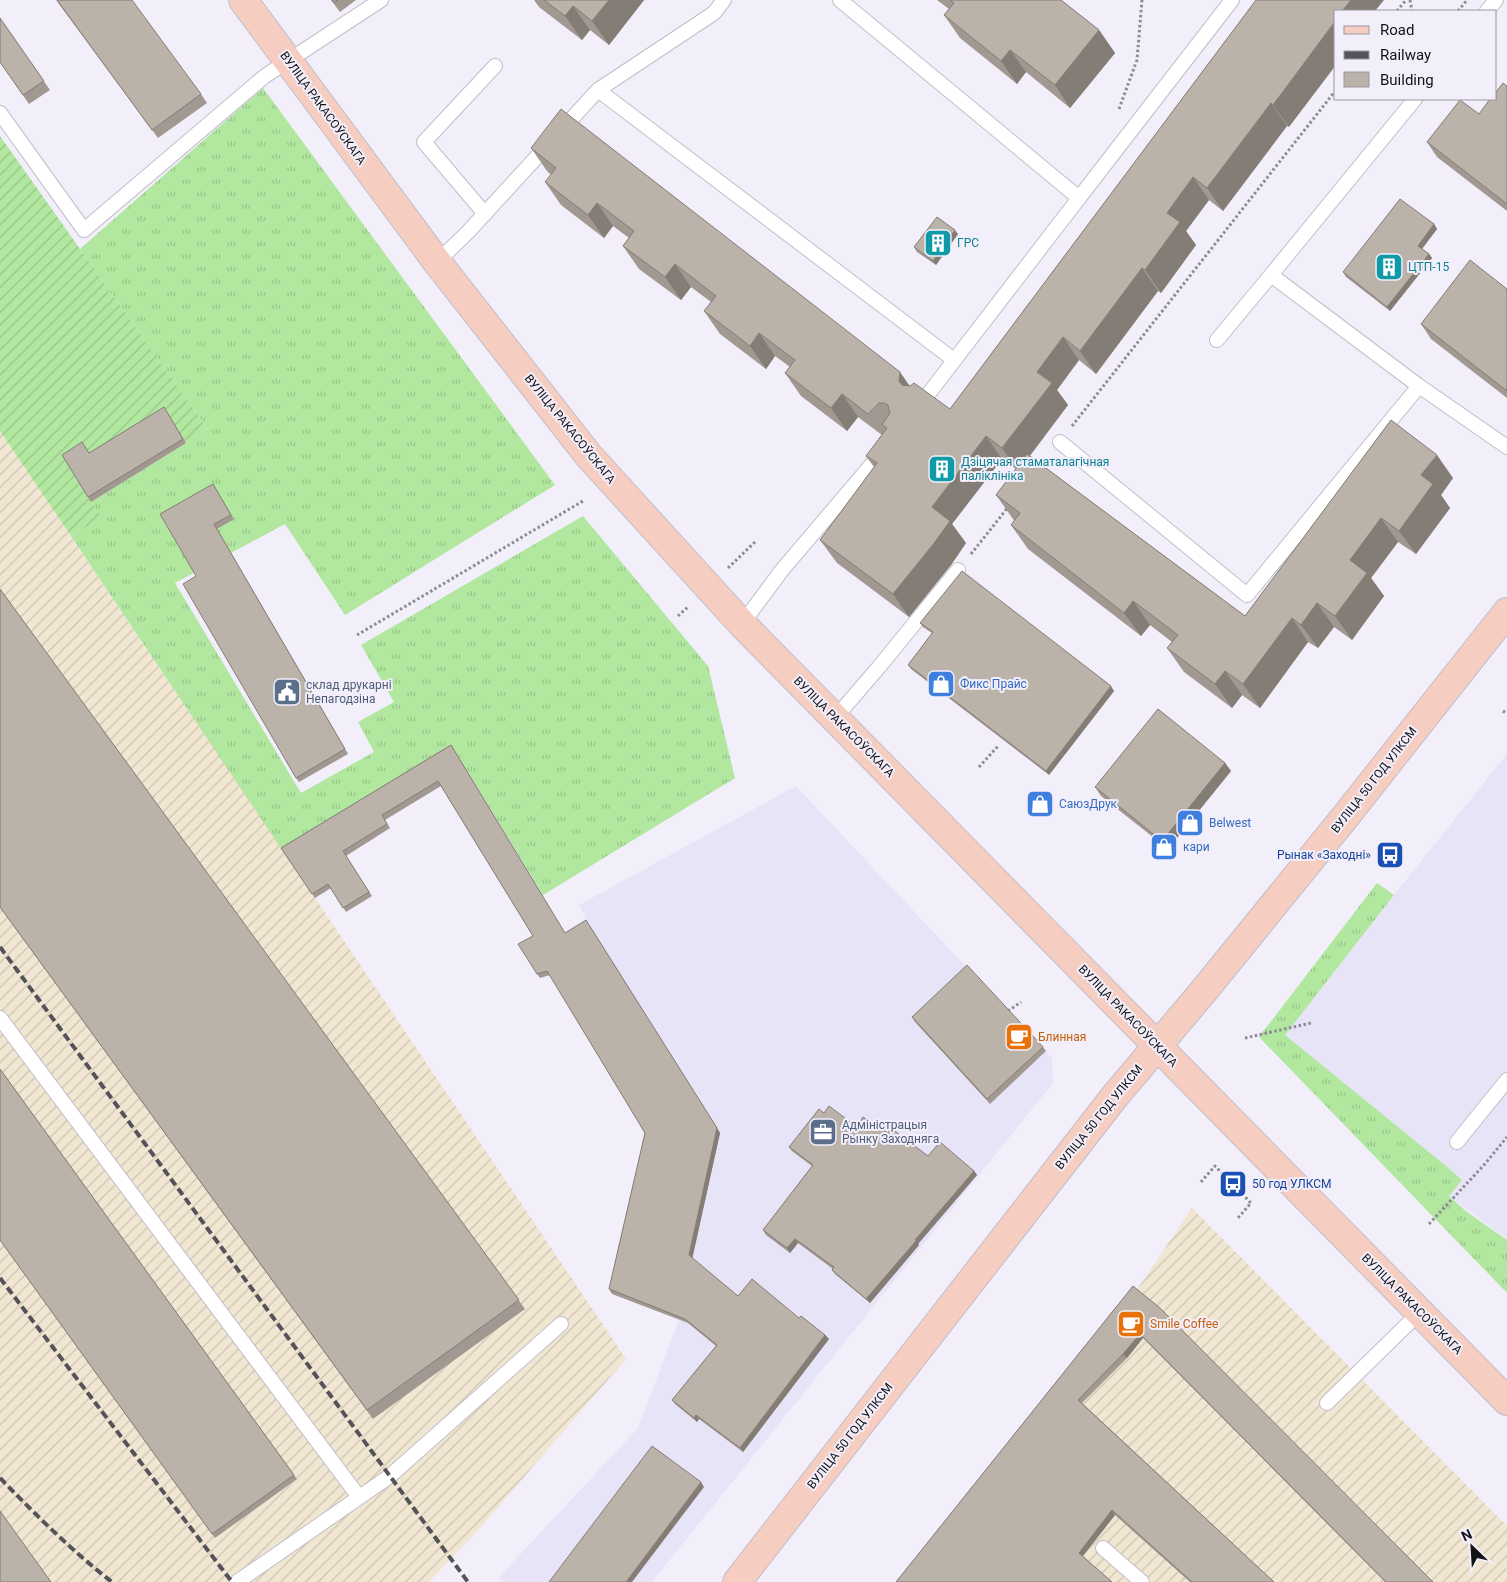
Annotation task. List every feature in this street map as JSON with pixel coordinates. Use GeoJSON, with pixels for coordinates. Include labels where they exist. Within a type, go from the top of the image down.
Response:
{"type":"FeatureCollection","features":[{"type":"Feature","properties":{"kind":"main road","name":"ВУЛІЦА РАКАСОЎСКАГА"},"geometry":{"type":"LineString","coordinates":[[243,0],[437,262],[589,456],[742,624],[1507,1400]]}},
{"type":"Feature","properties":{"kind":"main road","name":"ВУЛІЦА 50 ГОД УЛКСМ"},"geometry":{"type":"LineString","coordinates":[[737,1582],[1102,1112],[1202,993],[1345,817],[1507,612]]}},
{"type":"Feature","properties":{"kind":"lane"},"geometry":{"type":"LineString","coordinates":[[0,113],[84,230],[265,76],[381,0]]}},
{"type":"Feature","properties":{"kind":"lane"},"geometry":{"type":"LineString","coordinates":[[437,262],[484,214],[598,90],[714,13],[724,0]]}},
{"type":"Feature","properties":{"kind":"lane"},"geometry":{"type":"LineString","coordinates":[[840,0],[1079,198]]}},
{"type":"Feature","properties":{"kind":"lane"},"geometry":{"type":"LineString","coordinates":[[923,400],[1232,0]]}},
{"type":"Feature","properties":{"kind":"lane"},"geometry":{"type":"LineString","coordinates":[[1488,10],[1496,0]]}},
{"type":"Feature","properties":{"kind":"lane"},"geometry":{"type":"LineString","coordinates":[[484,214],[424,142],[495,66]]}},
{"type":"Feature","properties":{"kind":"lane"},"geometry":{"type":"LineString","coordinates":[[598,90],[954,360]]}},
{"type":"Feature","properties":{"kind":"lane"},"geometry":{"type":"LineString","coordinates":[[1218,340],[1414,100]]}},
{"type":"Feature","properties":{"kind":"lane"},"geometry":{"type":"LineString","coordinates":[[1270,275],[1420,386],[1507,447]]}},
{"type":"Feature","properties":{"kind":"lane"},"geometry":{"type":"LineString","coordinates":[[1060,442],[1247,595],[1420,386]]}},
{"type":"Feature","properties":{"kind":"lane"},"geometry":{"type":"LineString","coordinates":[[742,624],[782,570],[892,441]]}},
{"type":"Feature","properties":{"kind":"lane"},"geometry":{"type":"LineString","coordinates":[[835,718],[880,667],[958,570]]}},
{"type":"Feature","properties":{"kind":"lane"},"geometry":{"type":"LineString","coordinates":[[0,1018],[360,1497]]}},
{"type":"Feature","properties":{"kind":"lane"},"geometry":{"type":"LineString","coordinates":[[1457,1142],[1507,1080]]}},
{"type":"Feature","properties":{"kind":"lane"},"geometry":{"type":"LineString","coordinates":[[1327,1403],[1420,1312]]}},
{"type":"Feature","properties":{"kind":"lane"},"geometry":{"type":"LineString","coordinates":[[236,1582],[390,1476],[561,1324]]}},
{"type":"Feature","properties":{"kind":"lane"},"geometry":{"type":"LineString","coordinates":[[1103,1548],[1142,1582]]}},
{"type":"Feature","properties":{"kind":"path"},"geometry":{"type":"LineString","coordinates":[[1118,113],[1137,60],[1142,0]]}},
{"type":"Feature","properties":{"kind":"path"},"geometry":{"type":"LineString","coordinates":[[1398,10],[1408,0]]}},
{"type":"Feature","properties":{"kind":"path"},"geometry":{"type":"LineString","coordinates":[[1459,10],[1467,0]]}},
{"type":"Feature","properties":{"kind":"path"},"geometry":{"type":"LineString","coordinates":[[1060,442],[1334,93]]}},
{"type":"Feature","properties":{"kind":"path"},"geometry":{"type":"LineString","coordinates":[[357,635],[583,501]]}},
{"type":"Feature","properties":{"kind":"path"},"geometry":{"type":"LineString","coordinates":[[958,570],[1012,502]]}},
{"type":"Feature","properties":{"kind":"path"},"geometry":{"type":"LineString","coordinates":[[1503,711],[1507,714]]}},
{"type":"Feature","properties":{"kind":"path"},"geometry":{"type":"LineString","coordinates":[[979,767],[999,745]]}},
{"type":"Feature","properties":{"kind":"path"},"geometry":{"type":"LineString","coordinates":[[1008,1011],[1021,1002]]}},
{"type":"Feature","properties":{"kind":"path"},"geometry":{"type":"LineString","coordinates":[[1245,1038],[1311,1023]]}},
{"type":"Feature","properties":{"kind":"path"},"geometry":{"type":"LineString","coordinates":[[1429,1224],[1484,1165],[1507,1136]]}},
{"type":"Feature","properties":{"kind":"path"},"geometry":{"type":"LineString","coordinates":[[1201,1182],[1216,1166],[1251,1204],[1237,1219]]}},
{"type":"Feature","properties":{"kind":"shaded area"},"geometry":{"type":"Polygon","coordinates":[[[0,431],[626,1359],[479,1529],[429,1582],[0,1582],[0,431]]]}},
{"type":"Feature","properties":{"kind":"shaded area"},"geometry":{"type":"Polygon","coordinates":[[[1507,754],[1507,1239],[1449,1196],[1462,1180],[1285,1035],[1507,754]]]}},
{"type":"Feature","properties":{"kind":"shaded area"},"geometry":{"type":"Polygon","coordinates":[[[796,786],[1052,1058],[1053,1083],[652,1582],[503,1582],[499,1577],[638,1428],[679,1320],[720,1133],[589,925],[579,905],[796,786]]]}},
{"type":"Feature","properties":{"kind":"shaded area"},"geometry":{"type":"Polygon","coordinates":[[[1192,1208],[1507,1526],[1507,1582],[902,1582],[1136,1291],[1192,1208]]]}},
{"type":"Feature","properties":{"kind":"green space"},"geometry":{"type":"Polygon","coordinates":[[[263,88],[555,485],[345,615],[285,524],[175,583],[301,793],[374,752],[358,722],[394,702],[361,645],[583,516],[708,666],[735,778],[543,895],[454,749],[284,853],[71,536],[101,517],[91,502],[207,428],[80,249],[263,88]]]}},
{"type":"Feature","properties":{"kind":"green space"},"geometry":{"type":"Polygon","coordinates":[[[0,136],[207,428],[91,502],[102,517],[71,536],[0,431],[0,136]]]}},
{"type":"Feature","properties":{"kind":"green space"},"geometry":{"type":"Polygon","coordinates":[[[1377,883],[1394,895],[1285,1035],[1462,1180],[1449,1196],[1467,1212],[1507,1240],[1507,1293],[1259,1037],[1377,883]]]}},
{"type":"Feature","properties":{"kind":"building"},"geometry":{"type":"Polygon","coordinates":[[[57,0],[132,0],[201,94],[152,130],[57,0]]]}},
{"type":"Feature","properties":{"kind":"building"},"geometry":{"type":"Polygon","coordinates":[[[544,0],[609,0],[592,21],[573,6],[565,16],[544,0]]]}},
{"type":"Feature","properties":{"kind":"building"},"geometry":{"type":"Polygon","coordinates":[[[950,0],[1061,0],[1099,30],[1055,85],[1010,50],[1001,61],[944,15],[954,3],[950,0]]]}},
{"type":"Feature","properties":{"kind":"building"},"geometry":{"type":"Polygon","coordinates":[[[1256,0],[1351,0],[1343,10],[1334,10],[1334,23],[1273,105],[1271,103],[1207,188],[1193,177],[1167,213],[1180,222],[1145,270],[1142,268],[1080,351],[1063,337],[1037,372],[1052,383],[1002,448],[986,436],[932,507],[950,521],[893,594],[820,540],[877,463],[866,456],[887,428],[882,425],[890,413],[888,405],[879,403],[868,414],[842,394],[831,408],[785,373],[795,360],[759,333],[750,346],[704,311],[716,296],[675,264],[665,277],[623,246],[634,231],[597,203],[588,215],[545,182],[556,168],[531,148],[561,109],[900,372],[899,381],[902,385],[910,386],[914,383],[950,409],[1256,0]]]}},
{"type":"Feature","properties":{"kind":"building"},"geometry":{"type":"Polygon","coordinates":[[[0,18],[44,81],[23,95],[0,62],[0,18]]]}},
{"type":"Feature","properties":{"kind":"building"},"geometry":{"type":"Polygon","coordinates":[[[1503,83],[1507,86],[1507,204],[1427,142],[1460,100],[1479,114],[1489,100],[1497,100],[1497,91],[1503,83]]]}},
{"type":"Feature","properties":{"kind":"building","name":"ЦТП-15"},"geometry":{"type":"Polygon","coordinates":[[[1400,199],[1434,224],[1418,246],[1429,254],[1387,307],[1343,272],[1400,199]]]}},
{"type":"Feature","properties":{"kind":"building","name":"ГРС"},"geometry":{"type":"Polygon","coordinates":[[[937,217],[955,230],[933,261],[914,247],[937,217]]]}},
{"type":"Feature","properties":{"kind":"building"},"geometry":{"type":"Polygon","coordinates":[[[1470,260],[1507,289],[1507,391],[1421,324],[1470,260]]]}},
{"type":"Feature","properties":{"kind":"building"},"geometry":{"type":"Polygon","coordinates":[[[164,407],[183,439],[88,497],[62,455],[82,442],[89,453],[164,407]]]}},
{"type":"Feature","properties":{"kind":"building"},"geometry":{"type":"Polygon","coordinates":[[[1391,420],[1437,455],[1421,475],[1433,484],[1399,531],[1381,518],[1350,560],[1367,573],[1335,616],[1317,603],[1301,625],[1292,618],[1243,684],[1225,671],[1215,684],[1167,648],[1178,635],[1133,601],[1124,613],[1011,525],[1020,513],[996,495],[1027,454],[1245,616],[1391,420]]]}},
{"type":"Feature","properties":{"kind":"building"},"geometry":{"type":"Polygon","coordinates":[[[213,484],[231,515],[214,524],[345,749],[296,778],[183,584],[196,576],[160,514],[213,484]]]}},
{"type":"Feature","properties":{"kind":"building"},"geometry":{"type":"Polygon","coordinates":[[[962,571],[1111,686],[1046,771],[908,665],[933,632],[920,623],[962,571]]]}},
{"type":"Feature","properties":{"kind":"building"},"geometry":{"type":"Polygon","coordinates":[[[0,589],[519,1300],[367,1410],[0,907],[0,589]]]}},
{"type":"Feature","properties":{"kind":"building"},"geometry":{"type":"Polygon","coordinates":[[[1158,709],[1225,763],[1162,841],[1095,787],[1158,709]]]}},
{"type":"Feature","properties":{"kind":"building"},"geometry":{"type":"Polygon","coordinates":[[[451,745],[565,933],[586,920],[717,1128],[689,1255],[738,1296],[752,1279],[799,1318],[801,1316],[825,1335],[740,1448],[696,1415],[694,1418],[672,1400],[717,1345],[685,1319],[609,1289],[645,1133],[547,971],[537,974],[518,944],[533,936],[438,781],[382,815],[387,824],[343,851],[369,892],[343,908],[328,884],[312,894],[281,848],[451,745]]]}},
{"type":"Feature","properties":{"kind":"building"},"geometry":{"type":"Polygon","coordinates":[[[967,965],[1043,1047],[987,1099],[912,1017],[967,965]]]}},
{"type":"Feature","properties":{"kind":"building"},"geometry":{"type":"Polygon","coordinates":[[[0,1069],[294,1475],[212,1534],[0,1240],[0,1069]]]}},
{"type":"Feature","properties":{"kind":"building"},"geometry":{"type":"Polygon","coordinates":[[[829,1106],[857,1127],[863,1117],[888,1133],[891,1128],[928,1156],[940,1142],[974,1171],[866,1299],[832,1270],[834,1267],[795,1239],[787,1248],[763,1230],[813,1165],[789,1147],[819,1109],[824,1113],[829,1106]]]}},
{"type":"Feature","properties":{"kind":"building"},"geometry":{"type":"Polygon","coordinates":[[[1133,1286],[1160,1308],[1433,1582],[1386,1582],[1140,1334],[1078,1400],[1274,1582],[1192,1582],[1112,1510],[1079,1553],[1112,1582],[896,1582],[1133,1286]]]}},
{"type":"Feature","properties":{"kind":"building"},"geometry":{"type":"Polygon","coordinates":[[[652,1446],[701,1482],[626,1582],[549,1582],[652,1446]]]}},
{"type":"Feature","properties":{"kind":"building"},"geometry":{"type":"Polygon","coordinates":[[[0,1511],[51,1582],[0,1582],[0,1511]]]}},
{"type":"Feature","properties":{"kind":"railway"},"geometry":{"type":"LineString","coordinates":[[0,947],[468,1582]]}},
{"type":"Feature","properties":{"kind":"railway"},"geometry":{"type":"LineString","coordinates":[[0,1278],[232,1582]]}},
{"type":"Feature","properties":{"kind":"railway"},"geometry":{"type":"LineString","coordinates":[[0,1478],[27,1506],[112,1582]]}},
{"type":"Feature","properties":{"kind":"place","name":"ГРС"},"geometry":{"type":"Point","coordinates":[938,243]}},
{"type":"Feature","properties":{"kind":"place","name":"ЦТП-15"},"geometry":{"type":"Point","coordinates":[1389,267]}},
{"type":"Feature","properties":{"kind":"place","name":"Дзіцячая стаматалагічная паліклініка"},"geometry":{"type":"Point","coordinates":[942,469]}},
{"type":"Feature","properties":{"kind":"place","name":"Фикс Прайс"},"geometry":{"type":"Point","coordinates":[941,684]}},
{"type":"Feature","properties":{"kind":"place","name":"склад друкарні Непагодзіна"},"geometry":{"type":"Point","coordinates":[287,692]}},
{"type":"Feature","properties":{"kind":"place","name":"СаюзДрук"},"geometry":{"type":"Point","coordinates":[1040,804]}},
{"type":"Feature","properties":{"kind":"place","name":"Belwest"},"geometry":{"type":"Point","coordinates":[1190,823]}},
{"type":"Feature","properties":{"kind":"place","name":"кари"},"geometry":{"type":"Point","coordinates":[1164,847]}},
{"type":"Feature","properties":{"kind":"place","name":"Рынак «Заходні»"},"geometry":{"type":"Point","coordinates":[1390,855]}},
{"type":"Feature","properties":{"kind":"place","name":"Блинная"},"geometry":{"type":"Point","coordinates":[1019,1037]}},
{"type":"Feature","properties":{"kind":"place","name":"Адміністрацыя Рынку Заходняга"},"geometry":{"type":"Point","coordinates":[823,1132]}},
{"type":"Feature","properties":{"kind":"place","name":"50 год УЛКСМ"},"geometry":{"type":"Point","coordinates":[1233,1184]}},
{"type":"Feature","properties":{"kind":"place","name":"Smile Coffee"},"geometry":{"type":"Point","coordinates":[1131,1324]}}]}
